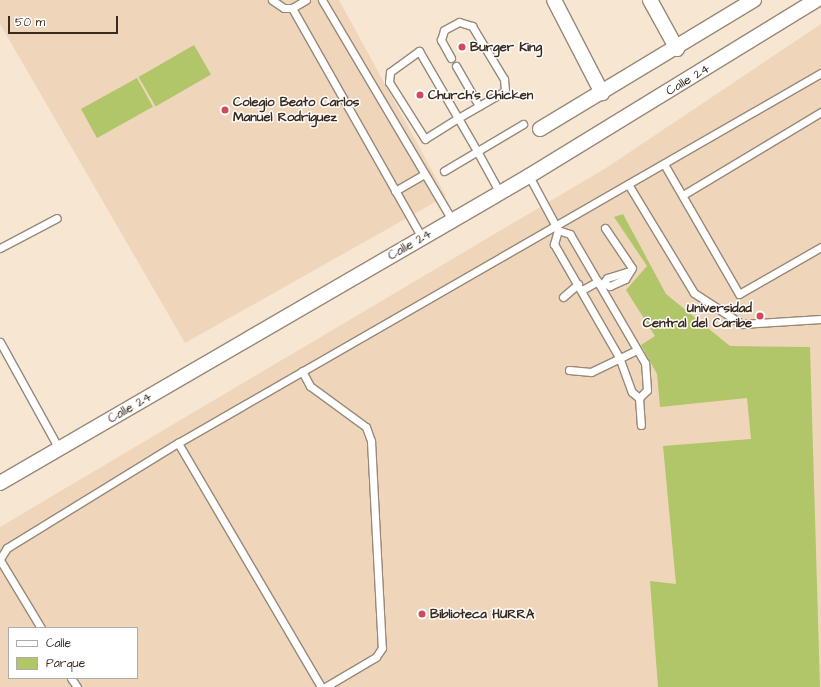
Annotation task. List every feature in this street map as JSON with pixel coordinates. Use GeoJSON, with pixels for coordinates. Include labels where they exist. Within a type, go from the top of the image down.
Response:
{"type":"FeatureCollection","features":[{"type":"Feature","properties":{"kind":"street"},"geometry":{"type":"LineString","coordinates":[[554,0],[602,93]]}},
{"type":"Feature","properties":{"kind":"street"},"geometry":{"type":"LineString","coordinates":[[650,0],[677,49]]}},
{"type":"Feature","properties":{"kind":"street"},"geometry":{"type":"LineString","coordinates":[[540,129],[677,49],[753,0]]}},
{"type":"Feature","properties":{"kind":"street","name":"Calle 24"},"geometry":{"type":"LineString","coordinates":[[0,483],[529,176],[816,0]]}},
{"type":"Feature","properties":{"kind":"lane"},"geometry":{"type":"LineString","coordinates":[[272,0],[284,8],[292,8],[306,0]]}},
{"type":"Feature","properties":{"kind":"lane"},"geometry":{"type":"LineString","coordinates":[[322,0],[452,220]]}},
{"type":"Feature","properties":{"kind":"lane"},"geometry":{"type":"LineString","coordinates":[[292,8],[422,238]]}},
{"type":"Feature","properties":{"kind":"lane"},"geometry":{"type":"LineString","coordinates":[[451,58],[441,40],[444,30],[460,22],[472,26],[504,79],[505,92],[458,118],[425,138],[388,77],[419,51],[458,118],[477,151],[500,193]]}},
{"type":"Feature","properties":{"kind":"lane"},"geometry":{"type":"LineString","coordinates":[[456,66],[479,106]]}},
{"type":"Feature","properties":{"kind":"lane"},"geometry":{"type":"LineString","coordinates":[[40,627],[0,560],[7,548],[178,443],[302,371],[557,228],[628,184],[821,72]]}},
{"type":"Feature","properties":{"kind":"lane"},"geometry":{"type":"LineString","coordinates":[[682,195],[821,112]]}},
{"type":"Feature","properties":{"kind":"lane"},"geometry":{"type":"LineString","coordinates":[[444,171],[523,124]]}},
{"type":"Feature","properties":{"kind":"lane"},"geometry":{"type":"LineString","coordinates":[[664,164],[739,294],[821,247]]}},
{"type":"Feature","properties":{"kind":"lane"},"geometry":{"type":"LineString","coordinates":[[395,192],[425,174]]}},
{"type":"Feature","properties":{"kind":"lane"},"geometry":{"type":"LineString","coordinates":[[529,176],[557,228],[570,234],[601,284],[645,363],[647,390],[639,398]]}},
{"type":"Feature","properties":{"kind":"lane"},"geometry":{"type":"LineString","coordinates":[[628,184],[694,293],[742,324],[821,319]]}},
{"type":"Feature","properties":{"kind":"lane"},"geometry":{"type":"LineString","coordinates":[[0,248],[57,218]]}},
{"type":"Feature","properties":{"kind":"lane"},"geometry":{"type":"LineString","coordinates":[[557,228],[554,244],[619,357],[632,392],[639,398],[641,425]]}},
{"type":"Feature","properties":{"kind":"lane"},"geometry":{"type":"LineString","coordinates":[[563,297],[580,287],[601,284],[608,278],[626,272],[632,268],[604,228]]}},
{"type":"Feature","properties":{"kind":"lane"},"geometry":{"type":"LineString","coordinates":[[0,342],[59,449]]}},
{"type":"Feature","properties":{"kind":"lane"},"geometry":{"type":"LineString","coordinates":[[569,370],[591,372],[619,357],[637,350]]}},
{"type":"Feature","properties":{"kind":"lane"},"geometry":{"type":"LineString","coordinates":[[302,371],[310,386],[366,427],[371,441],[382,648],[376,657],[325,687]]}},
{"type":"Feature","properties":{"kind":"lane"},"geometry":{"type":"LineString","coordinates":[[178,443],[321,687]]}},
{"type":"Feature","properties":{"kind":"shaded area","name":"Colegio Beato Carlos Manuel Rodríguez"},"geometry":{"type":"Polygon","coordinates":[[[0,0],[339,0],[446,196],[185,343],[0,24],[0,0]]]}},
{"type":"Feature","properties":{"kind":"shaded area"},"geometry":{"type":"Polygon","coordinates":[[[821,24],[821,687],[0,687],[0,527],[606,168],[821,24]]]}},
{"type":"Feature","properties":{"kind":"green space"},"geometry":{"type":"Polygon","coordinates":[[[194,45],[211,74],[156,106],[139,77],[194,45]]]}},
{"type":"Feature","properties":{"kind":"green space"},"geometry":{"type":"Polygon","coordinates":[[[137,78],[153,107],[97,138],[81,109],[137,78]]]}},
{"type":"Feature","properties":{"kind":"green space"},"geometry":{"type":"Polygon","coordinates":[[[623,214],[666,294],[730,346],[810,347],[820,687],[658,687],[650,581],[676,584],[663,446],[751,439],[747,398],[660,407],[657,374],[641,345],[655,336],[626,290],[647,266],[614,217],[623,214]]]}},
{"type":"Feature","properties":{"kind":"place","name":"Burger King"},"geometry":{"type":"Point","coordinates":[462,47]}},
{"type":"Feature","properties":{"kind":"place","name":"Church's Chicken"},"geometry":{"type":"Point","coordinates":[420,95]}},
{"type":"Feature","properties":{"kind":"place","name":"Colegio Beato Carlos Manuel Rodríguez"},"geometry":{"type":"Point","coordinates":[225,110]}},
{"type":"Feature","properties":{"kind":"place","name":"Universidad Central del Caribe"},"geometry":{"type":"Point","coordinates":[760,316]}},
{"type":"Feature","properties":{"kind":"place","name":"Biblioteca HURRA"},"geometry":{"type":"Point","coordinates":[422,614]}}]}
